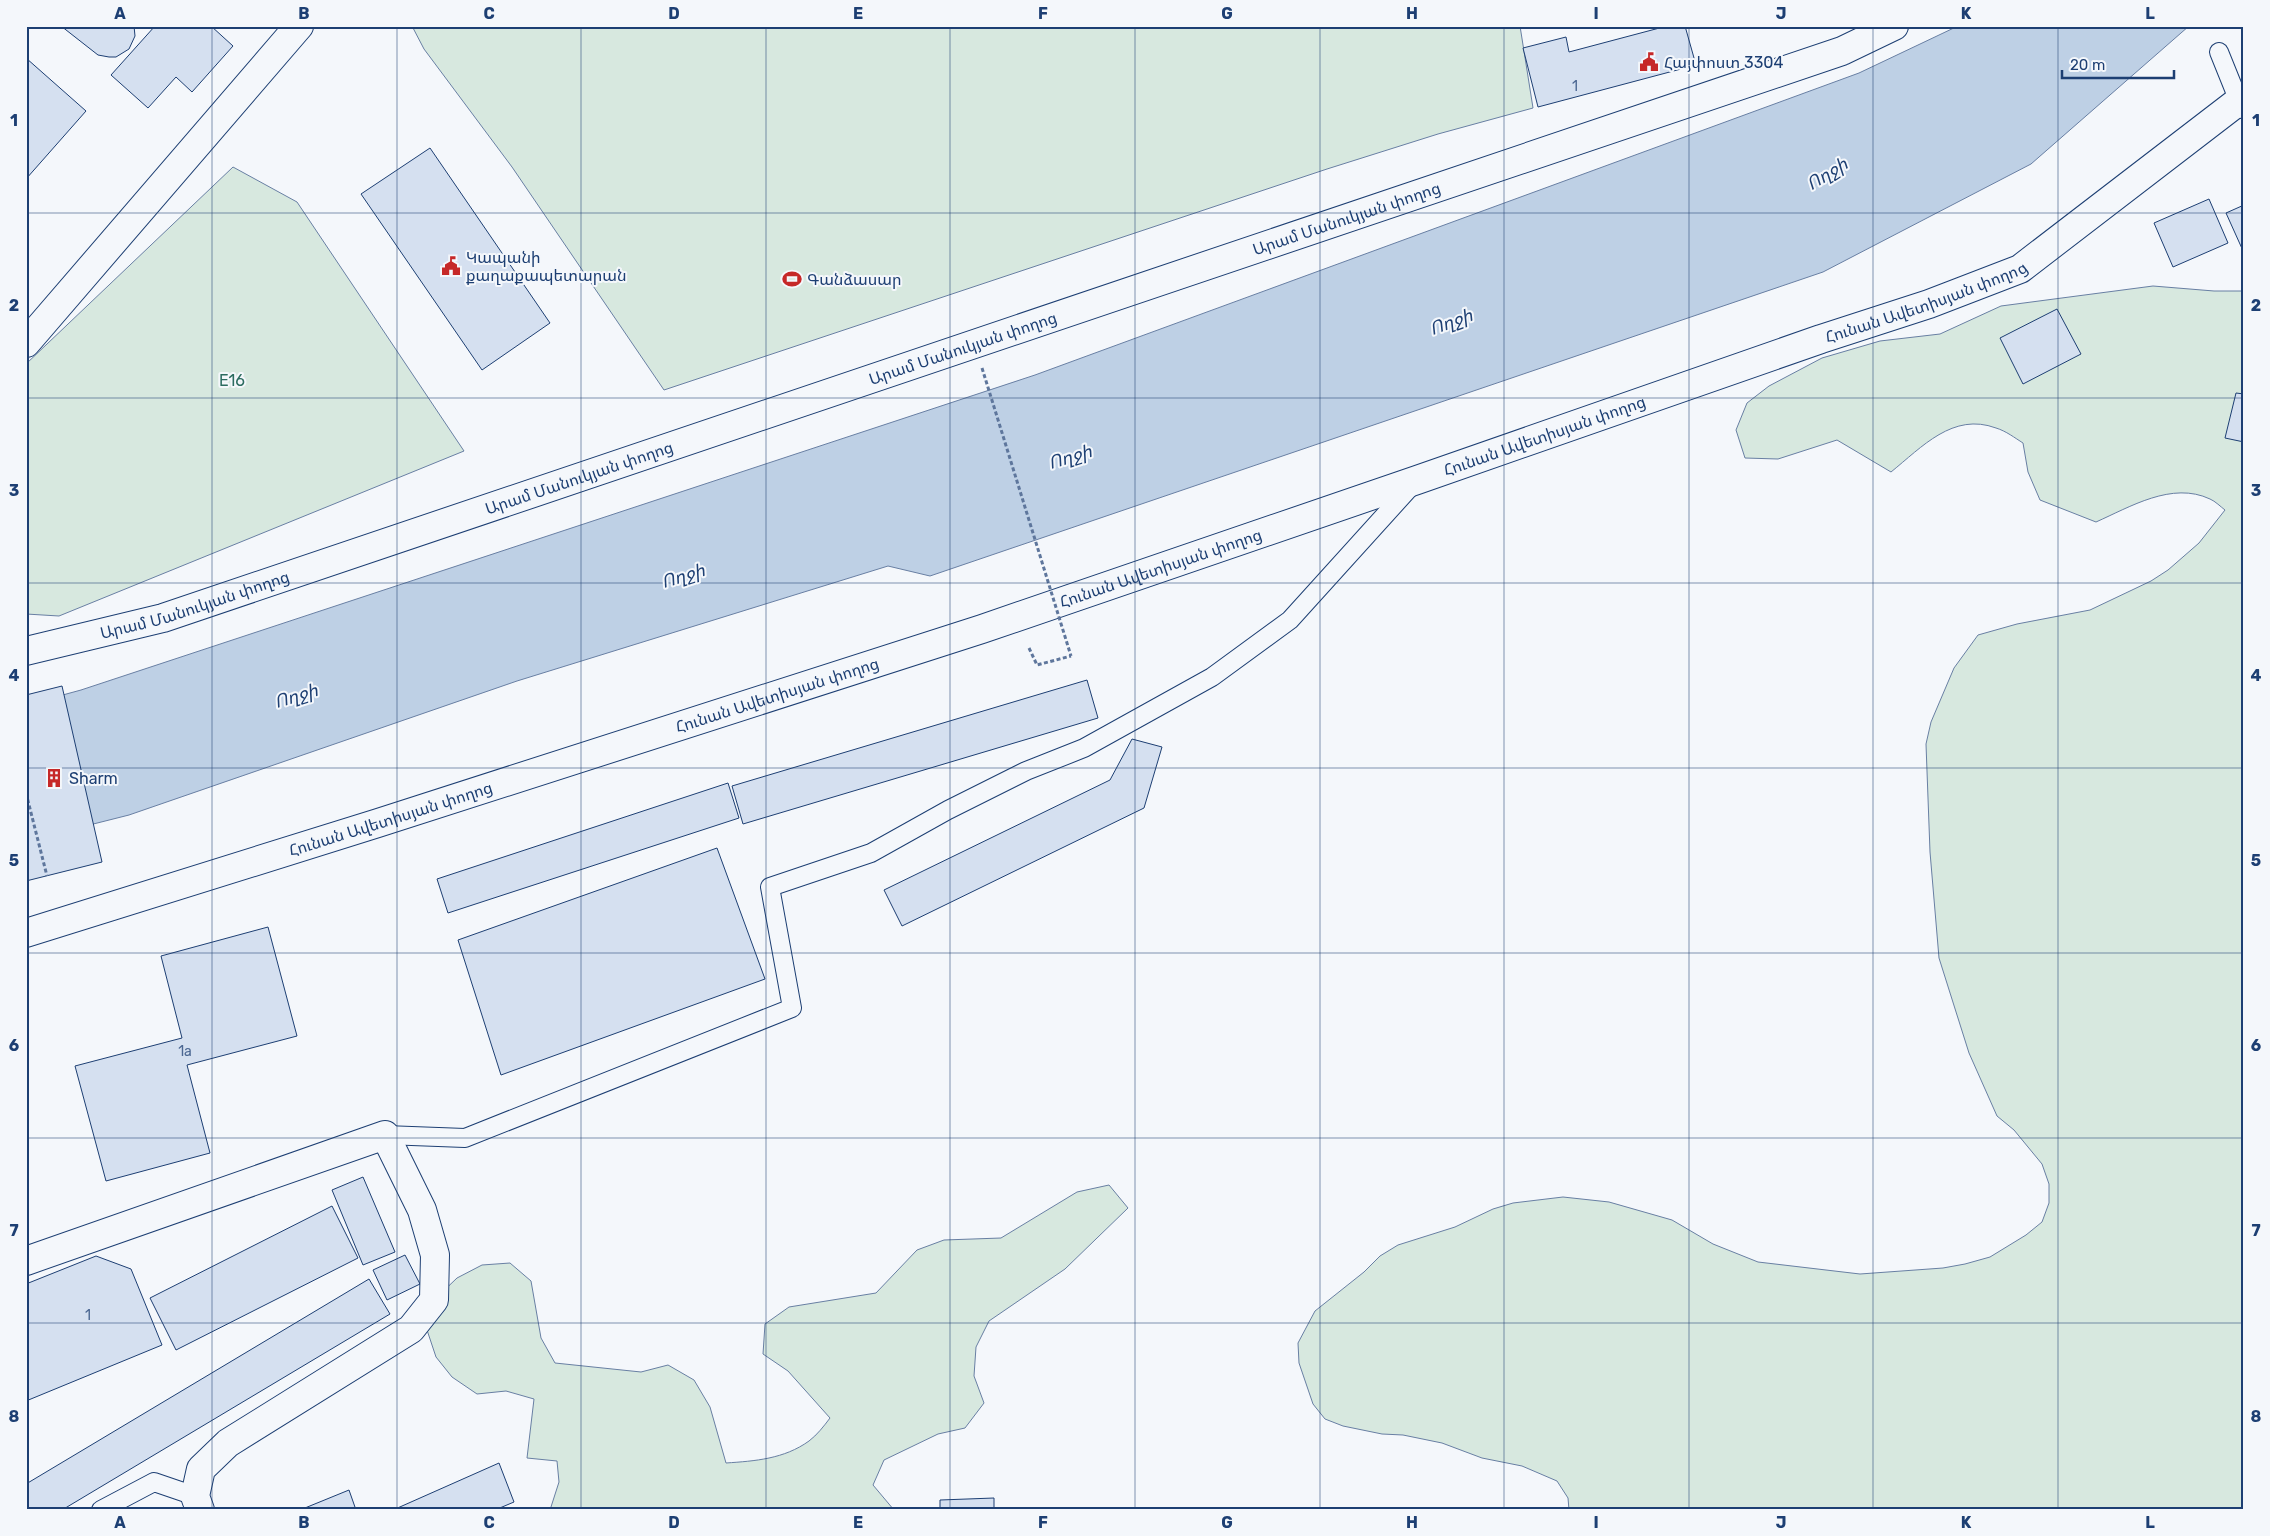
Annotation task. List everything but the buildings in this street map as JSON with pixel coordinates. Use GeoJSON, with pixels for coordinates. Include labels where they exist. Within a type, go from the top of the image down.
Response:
{"type":"FeatureCollection","features":[{"type":"Feature","properties":{"kind":"main road"},"geometry":{"type":"LineString","coordinates":[[26,343],[299,26]]}},
{"type":"Feature","properties":{"kind":"main road","name":"Արամ Մանուկյան փողոց"},"geometry":{"type":"LineString","coordinates":[[26,651],[163,618],[1832,54],[1894,26]]}},
{"type":"Feature","properties":{"kind":"main road","name":"Հունան Ավետիսյան փողոց"},"geometry":{"type":"LineString","coordinates":[[26,933],[369,826],[982,629],[1821,339],[1929,304],[2020,269],[2242,104]]}},
{"type":"Feature","properties":{"kind":"main road"},"geometry":{"type":"LineString","coordinates":[[26,1261],[385,1135],[422,1210],[435,1255],[434,1300],[411,1329],[228,1443],[201,1469],[198,1503]]}},
{"type":"Feature","properties":{"kind":"lane"},"geometry":{"type":"LineString","coordinates":[[2219,52],[2242,104]]}},
{"type":"Feature","properties":{"kind":"lane"},"geometry":{"type":"LineString","coordinates":[[385,1135],[465,1138],[792,1008],[770,887],[871,853],[948,810],[1026,771],[1084,748],[1212,677],[1290,620],[1417,480]]}},
{"type":"Feature","properties":{"kind":"lane"},"geometry":{"type":"LineString","coordinates":[[102,1510],[154,1482],[198,1503]]}},
{"type":"Feature","properties":{"kind":"path"},"geometry":{"type":"LineString","coordinates":[[982,368],[1071,656]]}},
{"type":"Feature","properties":{"kind":"path"},"geometry":{"type":"LineString","coordinates":[[26,793],[47,876]]}},
{"type":"Feature","properties":{"kind":"green space","name":"Գանձասար"},"geometry":{"type":"Polygon","coordinates":[[[412,26],[1520,26],[1533,108],[1438,134],[1327,169],[664,390],[512,167],[424,49],[412,26]]]}},
{"type":"Feature","properties":{"kind":"green space","name":"E16"},"geometry":{"type":"Polygon","coordinates":[[[233,167],[297,202],[464,451],[59,616],[26,614],[26,364],[233,167]]]}},
{"type":"Feature","properties":{"kind":"green space"},"geometry":{"type":"Polygon","coordinates":[[[2153,286],[2214,291],[2244,291],[2244,1510],[1569,1510],[1568,1498],[1557,1481],[1522,1466],[1482,1458],[1442,1443],[1343,1426],[1325,1419],[1313,1404],[1299,1363],[1298,1343],[1315,1311],[1364,1272],[1380,1256],[1398,1245],[1455,1227],[1493,1209],[1513,1203],[1563,1197],[1609,1202],[1672,1220],[1713,1244],[1758,1262],[1860,1274],[1943,1268],[1990,1257],[2026,1235],[2042,1222],[2049,1203],[2049,1184],[2042,1164],[2014,1130],[1997,1116],[1969,1053],[1939,958],[1930,852],[1926,744],[1931,722],[1954,668],[1978,635],[2017,624],[2090,610],[2151,581],[2168,570],[2199,543],[2225,510],[2210,499],[2196,494],[2166,494],[2137,503],[2096,522],[2040,500],[2028,472],[2023,443],[2000,429],[1980,424],[1952,428],[1939,435],[1891,472],[1837,440],[1778,459],[1745,458],[1736,430],[1747,403],[1769,386],[1822,358],[1880,341],[1940,334],[2001,306],[2153,286]]]}},
{"type":"Feature","properties":{"kind":"green space"},"geometry":{"type":"Polygon","coordinates":[[[1109,1185],[1128,1208],[1065,1269],[989,1321],[976,1347],[974,1376],[984,1403],[965,1428],[938,1434],[884,1460],[873,1485],[894,1510],[550,1510],[559,1482],[557,1461],[527,1458],[534,1399],[506,1391],[477,1394],[452,1377],[436,1357],[427,1330],[434,1300],[457,1278],[482,1265],[510,1263],[531,1281],[541,1338],[555,1363],[641,1372],[668,1365],[694,1380],[710,1407],[726,1463],[769,1458],[790,1452],[809,1441],[830,1418],[788,1371],[763,1354],[765,1324],[789,1307],[876,1293],[917,1250],[944,1240],[1001,1238],[1077,1192],[1109,1185]]]}},
{"type":"Feature","properties":{"kind":"water","name":"Ողջի"},"geometry":{"type":"Polygon","coordinates":[[[1958,26],[2189,26],[2031,164],[1823,272],[930,576],[888,566],[517,681],[129,815],[26,841],[26,705],[81,690],[1035,375],[1859,73],[1958,26]]]}},
{"type":"Feature","properties":{"kind":"place","name":"Հայփոստ 3304"},"geometry":{"type":"Point","coordinates":[1649,62]}},
{"type":"Feature","properties":{"kind":"place","name":"Կապանի քաղաքապետարան"},"geometry":{"type":"Point","coordinates":[451,266]}},
{"type":"Feature","properties":{"kind":"place","name":"Գանձասար"},"geometry":{"type":"Point","coordinates":[792,279]}},
{"type":"Feature","properties":{"kind":"place","name":"Sharm"},"geometry":{"type":"Point","coordinates":[54,778]}}]}
